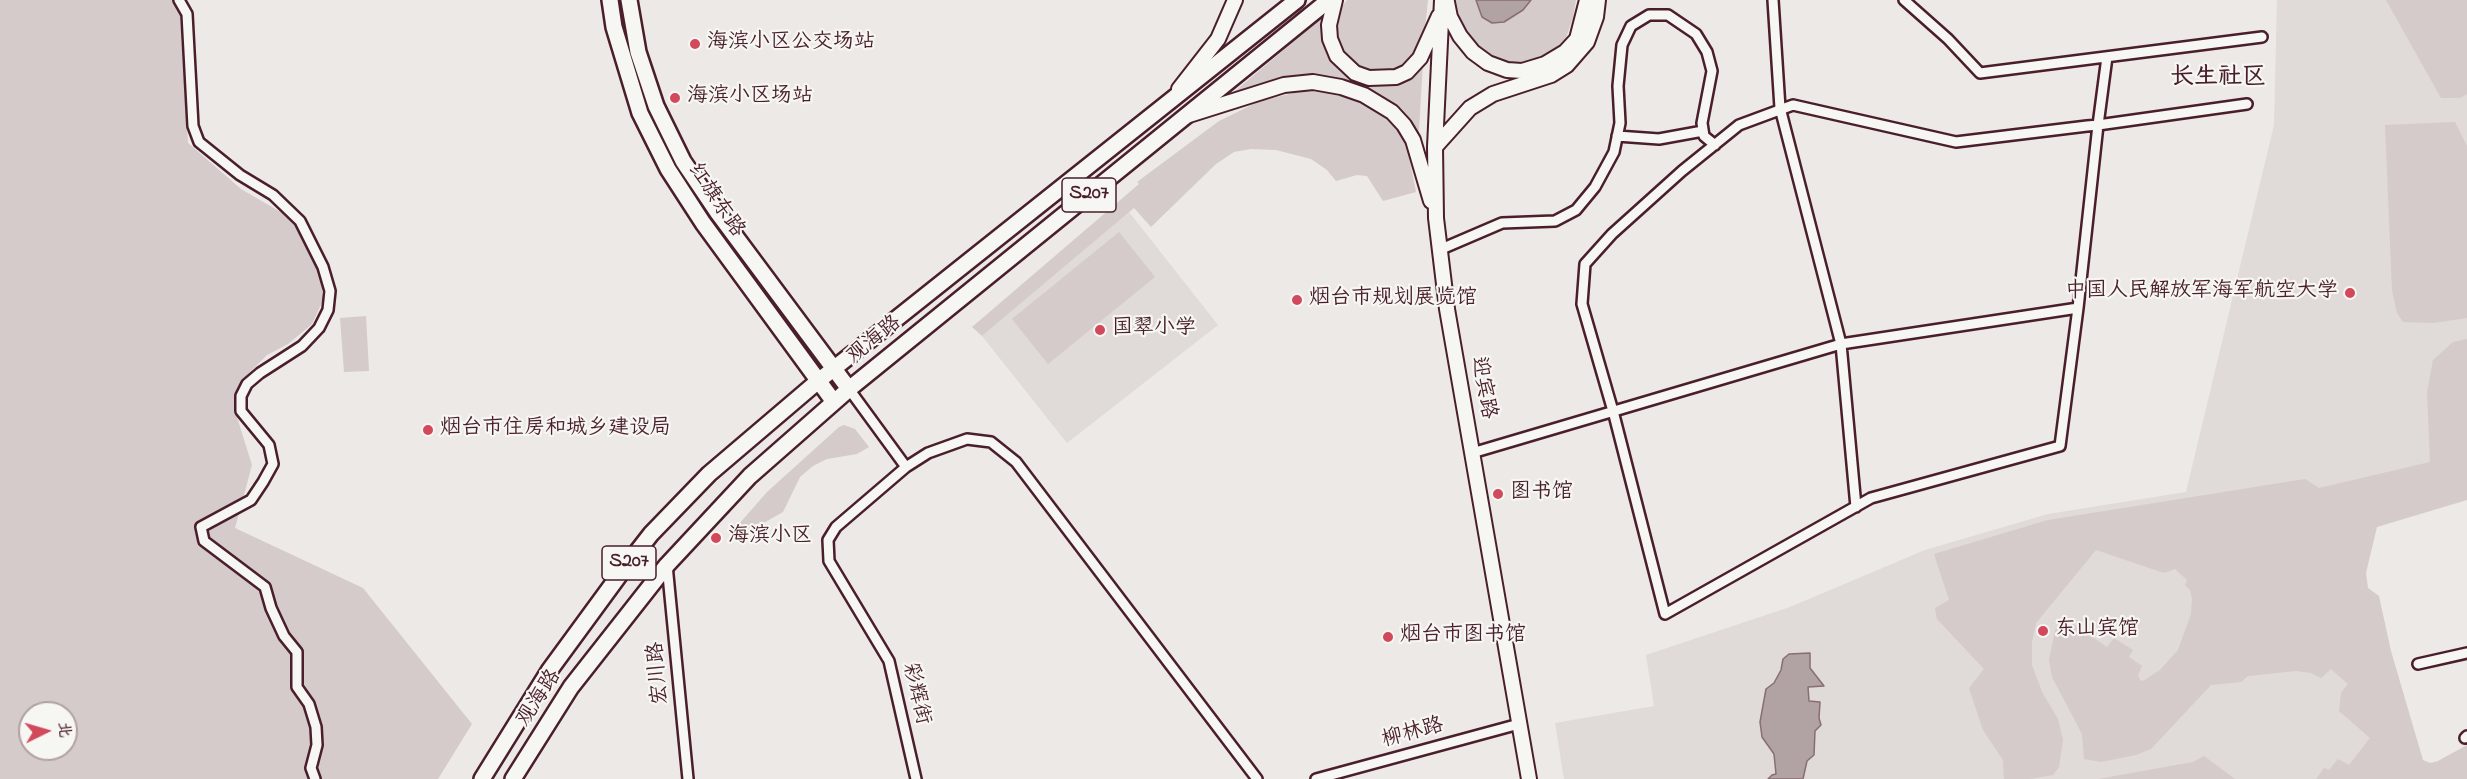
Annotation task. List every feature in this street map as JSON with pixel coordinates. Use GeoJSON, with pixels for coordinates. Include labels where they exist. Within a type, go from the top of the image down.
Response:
{"type":"FeatureCollection","features":[{"type":"Feature","properties":{"kind":"main road","name":"红旗东路"},"geometry":{"type":"LineString","coordinates":[[610,0],[614,27],[640,113],[668,169],[703,223],[817,382],[834,402]]}},
{"type":"Feature","properties":{"kind":"main road","name":"红旗东路"},"geometry":{"type":"LineString","coordinates":[[629,0],[639,52],[656,106],[683,161],[718,213],[849,389]]}},
{"type":"Feature","properties":{"kind":"main road"},"geometry":{"type":"LineString","coordinates":[[1167,103],[1218,39],[1235,0]]}},
{"type":"Feature","properties":{"kind":"main road","name":"S207"},"geometry":{"type":"LineString","coordinates":[[1167,103],[1297,0]]}},
{"type":"Feature","properties":{"kind":"main road","name":"观海路"},"geometry":{"type":"LineString","coordinates":[[513,779],[571,687],[667,564],[750,476],[849,389],[1329,0]]}},
{"type":"Feature","properties":{"kind":"main road"},"geometry":{"type":"LineString","coordinates":[[1335,0],[1329,25],[1330,39],[1337,56],[1355,73],[1369,78],[1396,76],[1407,72],[1420,58],[1444,3]]}},
{"type":"Feature","properties":{"kind":"main road"},"geometry":{"type":"LineString","coordinates":[[1444,3],[1460,36],[1473,52],[1488,63],[1507,70],[1522,71],[1545,64],[1565,52],[1577,39],[1587,0]]}},
{"type":"Feature","properties":{"kind":"main road"},"geometry":{"type":"LineString","coordinates":[[1435,147],[1470,108],[1493,94],[1551,75],[1567,65],[1587,42],[1596,17],[1598,0]]}},
{"type":"Feature","properties":{"kind":"main road","name":"迎宾路"},"geometry":{"type":"LineString","coordinates":[[1444,3],[1435,147],[1439,250],[1447,309],[1529,779]]}},
{"type":"Feature","properties":{"kind":"main road"},"geometry":{"type":"LineString","coordinates":[[1186,116],[1284,85],[1313,82],[1341,87],[1364,95],[1392,112],[1404,125],[1413,140],[1436,218]]}},
{"type":"Feature","properties":{"kind":"main road","name":"观海路"},"geometry":{"type":"LineString","coordinates":[[833,370],[1167,103]]}},
{"type":"Feature","properties":{"kind":"main road","name":"S207"},"geometry":{"type":"LineString","coordinates":[[817,382],[833,370]]}},
{"type":"Feature","properties":{"kind":"main road","name":"观海路"},"geometry":{"type":"LineString","coordinates":[[482,779],[549,671],[651,534],[709,474],[817,382]]}},
{"type":"Feature","properties":{"kind":"street"},"geometry":{"type":"LineString","coordinates":[[179,0],[188,14],[193,126],[199,142],[240,175],[273,195],[300,221],[323,267],[330,291],[328,310],[319,327],[302,346],[247,384],[241,396],[241,411],[269,445],[273,464],[263,483],[251,500],[201,527],[204,541],[265,587],[271,608],[284,636],[297,652],[297,687],[309,704],[316,727],[317,745],[311,768],[315,779]]}},
{"type":"Feature","properties":{"kind":"street"},"geometry":{"type":"LineString","coordinates":[[1773,0],[1780,108],[1841,344],[1856,507]]}},
{"type":"Feature","properties":{"kind":"street"},"geometry":{"type":"LineString","coordinates":[[1904,0],[1948,39],[1980,73],[2262,37]]}},
{"type":"Feature","properties":{"kind":"street"},"geometry":{"type":"LineString","coordinates":[[1439,250],[1502,223],[1555,221],[1576,210],[1595,187],[1614,152],[1620,123],[1618,86],[1622,45],[1631,26],[1649,15],[1668,15],[1695,34],[1707,52],[1712,70],[1702,123],[1704,136],[1715,145]]}},
{"type":"Feature","properties":{"kind":"street"},"geometry":{"type":"LineString","coordinates":[[2107,57],[2098,125],[2078,308],[2060,446],[1871,498],[1665,614],[1613,411],[1582,304],[1586,264],[1612,234],[1740,125],[1793,105],[1956,142],[2098,125],[2247,104]]}},
{"type":"Feature","properties":{"kind":"street"},"geometry":{"type":"LineString","coordinates":[[1617,136],[1659,140],[1703,131]]}},
{"type":"Feature","properties":{"kind":"street"},"geometry":{"type":"LineString","coordinates":[[1472,453],[1841,344],[2078,308]]}},
{"type":"Feature","properties":{"kind":"street"},"geometry":{"type":"LineString","coordinates":[[849,389],[906,467],[928,453],[967,439],[991,442],[1016,462],[1257,779]]}},
{"type":"Feature","properties":{"kind":"street","name":"彩辉街"},"geometry":{"type":"LineString","coordinates":[[906,467],[836,527],[828,540],[829,561],[889,661],[916,779]]}},
{"type":"Feature","properties":{"kind":"street","name":"宏川路"},"geometry":{"type":"LineString","coordinates":[[667,564],[688,779]]}},
{"type":"Feature","properties":{"kind":"street"},"geometry":{"type":"LineString","coordinates":[[2418,663],[2467,653]]}},
{"type":"Feature","properties":{"kind":"street","name":"柳林路"},"geometry":{"type":"LineString","coordinates":[[1316,779],[1520,724]]}},
{"type":"Feature","properties":{"kind":"shaded area"},"geometry":{"type":"Polygon","coordinates":[[[0,0],[179,0],[188,143],[241,189],[296,221],[320,272],[323,300],[312,324],[288,344],[267,355],[241,381],[235,411],[252,465],[235,528],[363,588],[472,724],[438,779],[0,779],[0,0]]]}},
{"type":"Feature","properties":{"kind":"shaded area"},"geometry":{"type":"Polygon","coordinates":[[[1347,0],[1428,0],[1424,38],[1417,54],[1408,64],[1387,71],[1373,71],[1359,66],[1350,59],[1337,36],[1335,23],[1338,12],[1347,0]]]}},
{"type":"Feature","properties":{"kind":"shaded area"},"geometry":{"type":"Polygon","coordinates":[[[1456,0],[1576,0],[1565,41],[1550,56],[1530,64],[1513,65],[1498,62],[1472,42],[1461,23],[1456,0]]]}},
{"type":"Feature","properties":{"kind":"shaded area"},"geometry":{"type":"Polygon","coordinates":[[[1476,0],[1531,0],[1523,10],[1504,22],[1492,23],[1482,17],[1476,0]]]}},
{"type":"Feature","properties":{"kind":"shaded area","name":"东山宾馆"},"geometry":{"type":"Polygon","coordinates":[[[2277,0],[2467,0],[2467,461],[2337,495],[2401,779],[1564,779],[1555,723],[1654,706],[1646,655],[1790,607],[1925,550],[2048,514],[2186,492],[2274,125],[2277,0]]]}},
{"type":"Feature","properties":{"kind":"shaded area"},"geometry":{"type":"Polygon","coordinates":[[[2386,0],[2467,0],[2467,94],[2460,98],[2441,98],[2386,0]]]}},
{"type":"Feature","properties":{"kind":"shaded area"},"geometry":{"type":"Polygon","coordinates":[[[1324,16],[1330,56],[1351,77],[1376,85],[1389,83],[1423,62],[1418,147],[1411,132],[1327,79],[1278,79],[1234,92],[1324,16]]]}},
{"type":"Feature","properties":{"kind":"shaded area"},"geometry":{"type":"Polygon","coordinates":[[[1324,90],[1351,97],[1382,114],[1399,130],[1408,152],[1416,192],[1383,201],[1367,176],[1357,175],[1336,181],[1327,170],[1311,159],[1276,150],[1251,149],[1234,152],[1216,164],[1151,227],[1134,208],[982,336],[972,327],[1139,184],[1137,182],[1219,121],[1260,101],[1298,92],[1324,90]]]}},
{"type":"Feature","properties":{"kind":"shaded area"},"geometry":{"type":"Polygon","coordinates":[[[2455,122],[2467,146],[2467,318],[2433,323],[2403,322],[2397,313],[2392,290],[2385,125],[2455,122]]]}},
{"type":"Feature","properties":{"kind":"shaded area","name":"国翠小学"},"geometry":{"type":"Polygon","coordinates":[[[1129,212],[1218,325],[1067,443],[982,336],[1129,212]]]}},
{"type":"Feature","properties":{"kind":"shaded area"},"geometry":{"type":"Polygon","coordinates":[[[1119,232],[1155,277],[1048,364],[1012,319],[1119,232]]]}},
{"type":"Feature","properties":{"kind":"shaded area"},"geometry":{"type":"Polygon","coordinates":[[[366,316],[369,371],[344,372],[340,318],[366,316]]]}},
{"type":"Feature","properties":{"kind":"shaded area"},"geometry":{"type":"Polygon","coordinates":[[[2467,339],[2467,500],[2377,527],[2366,573],[2368,588],[2379,596],[2391,651],[2423,760],[2430,763],[2438,761],[2467,745],[2467,779],[2316,779],[2324,768],[2329,770],[2338,759],[2349,765],[2370,738],[2339,711],[2341,693],[2348,684],[2331,669],[2321,678],[2311,673],[2296,671],[2248,676],[2241,682],[2211,685],[2151,749],[2136,755],[2101,762],[2084,759],[2082,734],[2052,677],[2049,660],[2055,630],[2067,620],[2107,647],[2114,638],[2133,650],[2129,657],[2142,666],[2138,675],[2143,681],[2160,670],[2178,650],[2191,614],[2192,599],[2190,590],[2185,585],[2187,580],[2175,569],[2164,573],[2096,550],[2036,623],[2032,642],[2032,665],[2042,692],[2058,719],[2063,740],[2059,767],[2053,775],[2030,779],[2004,779],[2003,760],[1983,730],[1969,688],[1984,669],[1937,619],[1935,608],[1949,600],[1934,554],[2048,520],[2305,479],[2319,488],[2430,462],[2427,392],[2433,360],[2453,342],[2467,339]]]}},
{"type":"Feature","properties":{"kind":"shaded area"},"geometry":{"type":"Polygon","coordinates":[[[844,425],[855,429],[869,447],[857,454],[827,459],[813,466],[800,477],[783,512],[751,530],[732,532],[767,492],[844,425]]]}},
{"type":"Feature","properties":{"kind":"shaded area"},"geometry":{"type":"Polygon","coordinates":[[[1810,653],[1810,668],[1824,686],[1808,687],[1809,701],[1820,702],[1821,725],[1815,731],[1814,755],[1807,761],[1803,779],[1768,779],[1776,774],[1774,754],[1762,737],[1760,722],[1766,689],[1774,683],[1781,670],[1783,659],[1789,654],[1810,653]]]}},
{"type":"Feature","properties":{"kind":"shaded area"},"geometry":{"type":"Polygon","coordinates":[[[2204,756],[2235,779],[2098,779],[2193,762],[2204,756]]]}},
{"type":"Feature","properties":{"kind":"place","name":"海滨小区公交场站"},"geometry":{"type":"Point","coordinates":[695,44]}},
{"type":"Feature","properties":{"kind":"place","name":"海滨小区场站"},"geometry":{"type":"Point","coordinates":[675,98]}},
{"type":"Feature","properties":{"kind":"place","name":"中国人民解放军海军航空大学"},"geometry":{"type":"Point","coordinates":[2350,293]}},
{"type":"Feature","properties":{"kind":"place","name":"烟台市规划展览馆"},"geometry":{"type":"Point","coordinates":[1297,300]}},
{"type":"Feature","properties":{"kind":"place","name":"国翠小学"},"geometry":{"type":"Point","coordinates":[1100,330]}},
{"type":"Feature","properties":{"kind":"place","name":"烟台市住房和城乡建设局"},"geometry":{"type":"Point","coordinates":[428,430]}},
{"type":"Feature","properties":{"kind":"place","name":"图书馆"},"geometry":{"type":"Point","coordinates":[1498,494]}},
{"type":"Feature","properties":{"kind":"place","name":"海滨小区"},"geometry":{"type":"Point","coordinates":[716,538]}},
{"type":"Feature","properties":{"kind":"place","name":"东山宾馆"},"geometry":{"type":"Point","coordinates":[2043,631]}},
{"type":"Feature","properties":{"kind":"place","name":"烟台市图书馆"},"geometry":{"type":"Point","coordinates":[1388,637]}},
{"type":"Feature","properties":{"kind":"district","name":"长生社区"},"geometry":{"type":"Point","coordinates":[2218,79]}}]}
